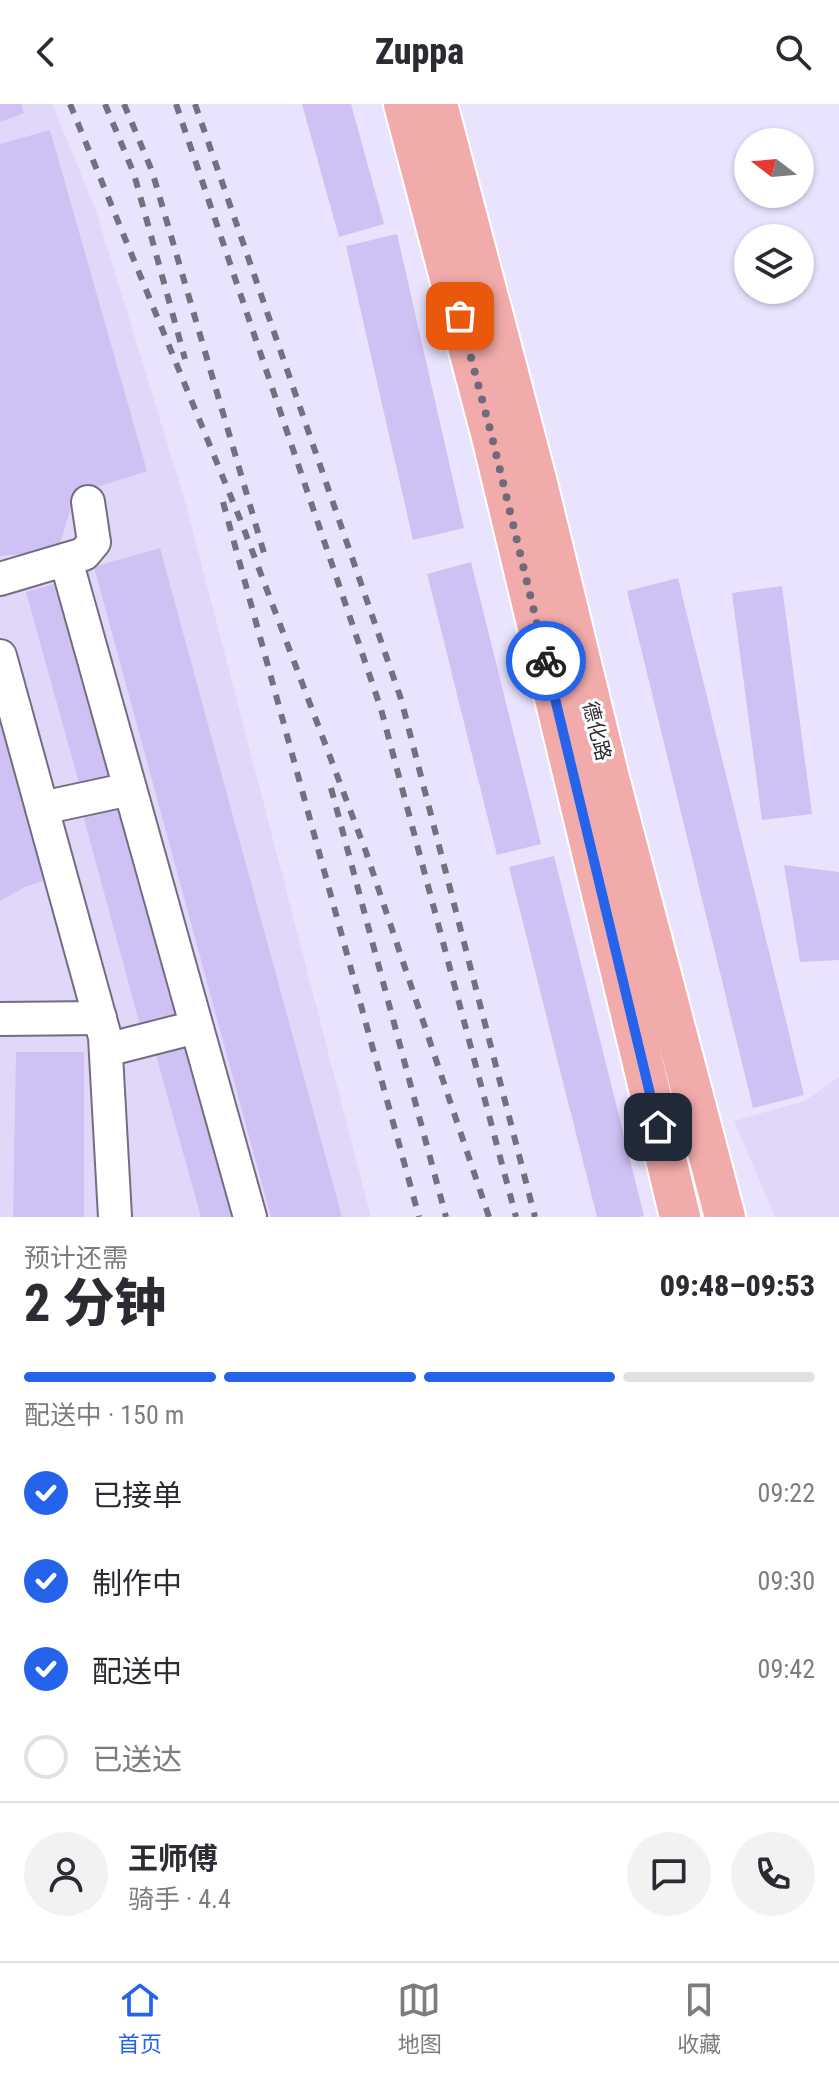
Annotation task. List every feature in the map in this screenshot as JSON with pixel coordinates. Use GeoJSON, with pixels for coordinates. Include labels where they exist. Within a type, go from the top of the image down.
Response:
{"type":"FeatureCollection","features":[{"type":"Feature","properties":{"kind":"main road","name":"德化路"},"geometry":{"type":"LineString","coordinates":[[404,104],[496,452],[680,1217]]}},
{"type":"Feature","properties":{"kind":"main road","name":"德化路"},"geometry":{"type":"LineString","coordinates":[[437,104],[725,1217]]}},
{"type":"Feature","properties":{"kind":"street"},"geometry":{"type":"LineString","coordinates":[[0,579],[84,554],[94,542],[88,502]]}},
{"type":"Feature","properties":{"kind":"street"},"geometry":{"type":"LineString","coordinates":[[66,560],[250,1217]]}},
{"type":"Feature","properties":{"kind":"street"},"geometry":{"type":"LineString","coordinates":[[0,656],[105,1037],[115,1217]]}},
{"type":"Feature","properties":{"kind":"street"},"geometry":{"type":"LineString","coordinates":[[42,808],[130,789]]}},
{"type":"Feature","properties":{"kind":"street"},"geometry":{"type":"LineString","coordinates":[[0,1019],[100,1018]]}},
{"type":"Feature","properties":{"kind":"street"},"geometry":{"type":"LineString","coordinates":[[106,1050],[196,1027]]}},
{"type":"Feature","properties":{"kind":"shaded area"},"geometry":{"type":"Polygon","coordinates":[[[0,104],[52,104],[95,208],[185,501],[371,1217],[0,1217],[0,104]]]}},
{"type":"Feature","properties":{"kind":"shaded area"},"geometry":{"type":"Polygon","coordinates":[[[839,1077],[839,1217],[775,1217],[734,1121],[805,1101],[839,1077]]]}},
{"type":"Feature","properties":{"kind":"building"},"geometry":{"type":"Polygon","coordinates":[[[0,104],[21,104],[24,113],[0,122],[0,104]]]}},
{"type":"Feature","properties":{"kind":"building"},"geometry":{"type":"Polygon","coordinates":[[[302,104],[351,104],[384,224],[339,237],[302,104]]]}},
{"type":"Feature","properties":{"kind":"building"},"geometry":{"type":"Polygon","coordinates":[[[50,130],[147,471],[75,494],[58,550],[0,556],[0,144],[50,130]]]}},
{"type":"Feature","properties":{"kind":"building"},"geometry":{"type":"Polygon","coordinates":[[[397,234],[464,528],[413,540],[346,246],[397,234]]]}},
{"type":"Feature","properties":{"kind":"building"},"geometry":{"type":"Polygon","coordinates":[[[160,548],[342,1217],[271,1217],[94,567],[160,548]]]}},
{"type":"Feature","properties":{"kind":"building"},"geometry":{"type":"Polygon","coordinates":[[[471,562],[541,844],[497,855],[427,574],[471,562]]]}},
{"type":"Feature","properties":{"kind":"building"},"geometry":{"type":"Polygon","coordinates":[[[678,578],[804,1095],[753,1108],[627,591],[678,578]]]}},
{"type":"Feature","properties":{"kind":"building"},"geometry":{"type":"Polygon","coordinates":[[[64,581],[117,773],[79,783],[26,592],[64,581]]]}},
{"type":"Feature","properties":{"kind":"building"},"geometry":{"type":"Polygon","coordinates":[[[782,586],[812,814],[762,820],[732,593],[782,586]]]}},
{"type":"Feature","properties":{"kind":"building"},"geometry":{"type":"Polygon","coordinates":[[[0,722],[45,880],[0,901],[0,722]]]}},
{"type":"Feature","properties":{"kind":"building"},"geometry":{"type":"Polygon","coordinates":[[[125,803],[182,1014],[140,1025],[83,815],[125,803]]]}},
{"type":"Feature","properties":{"kind":"building"},"geometry":{"type":"Polygon","coordinates":[[[554,856],[644,1216],[597,1217],[509,867],[554,856]]]}},
{"type":"Feature","properties":{"kind":"building"},"geometry":{"type":"Polygon","coordinates":[[[784,865],[839,872],[839,960],[800,962],[784,865]]]}},
{"type":"Feature","properties":{"kind":"building"},"geometry":{"type":"Polygon","coordinates":[[[193,1045],[240,1217],[201,1217],[156,1055],[193,1045]]]}},
{"type":"Feature","properties":{"kind":"building"},"geometry":{"type":"Polygon","coordinates":[[[16,1052],[84,1052],[84,1217],[13,1217],[16,1052]]]}},
{"type":"Feature","properties":{"kind":"railway"},"geometry":{"type":"LineString","coordinates":[[70,104],[242,524],[366,852],[489,1217]]}},
{"type":"Feature","properties":{"kind":"railway"},"geometry":{"type":"LineString","coordinates":[[105,104],[134,174],[185,359]]}},
{"type":"Feature","properties":{"kind":"railway"},"geometry":{"type":"LineString","coordinates":[[124,104],[152,171],[264,553]]}},
{"type":"Feature","properties":{"kind":"railway"},"geometry":{"type":"LineString","coordinates":[[176,104],[381,709],[516,1217]]}},
{"type":"Feature","properties":{"kind":"railway"},"geometry":{"type":"LineString","coordinates":[[195,104],[401,699],[535,1217]]}},
{"type":"Feature","properties":{"kind":"railway"},"geometry":{"type":"LineString","coordinates":[[223,502],[419,1217]]}},
{"type":"Feature","properties":{"kind":"railway"},"geometry":{"type":"LineString","coordinates":[[331,788],[446,1217]]}},
{"type":"Feature","properties":{"kind":"way so far"},"geometry":{"type":"LineString","coordinates":[[460,316],[546,661]]}},
{"type":"Feature","properties":{"kind":"route"},"geometry":{"type":"LineString","coordinates":[[546,661],[658,1127]]}}]}
